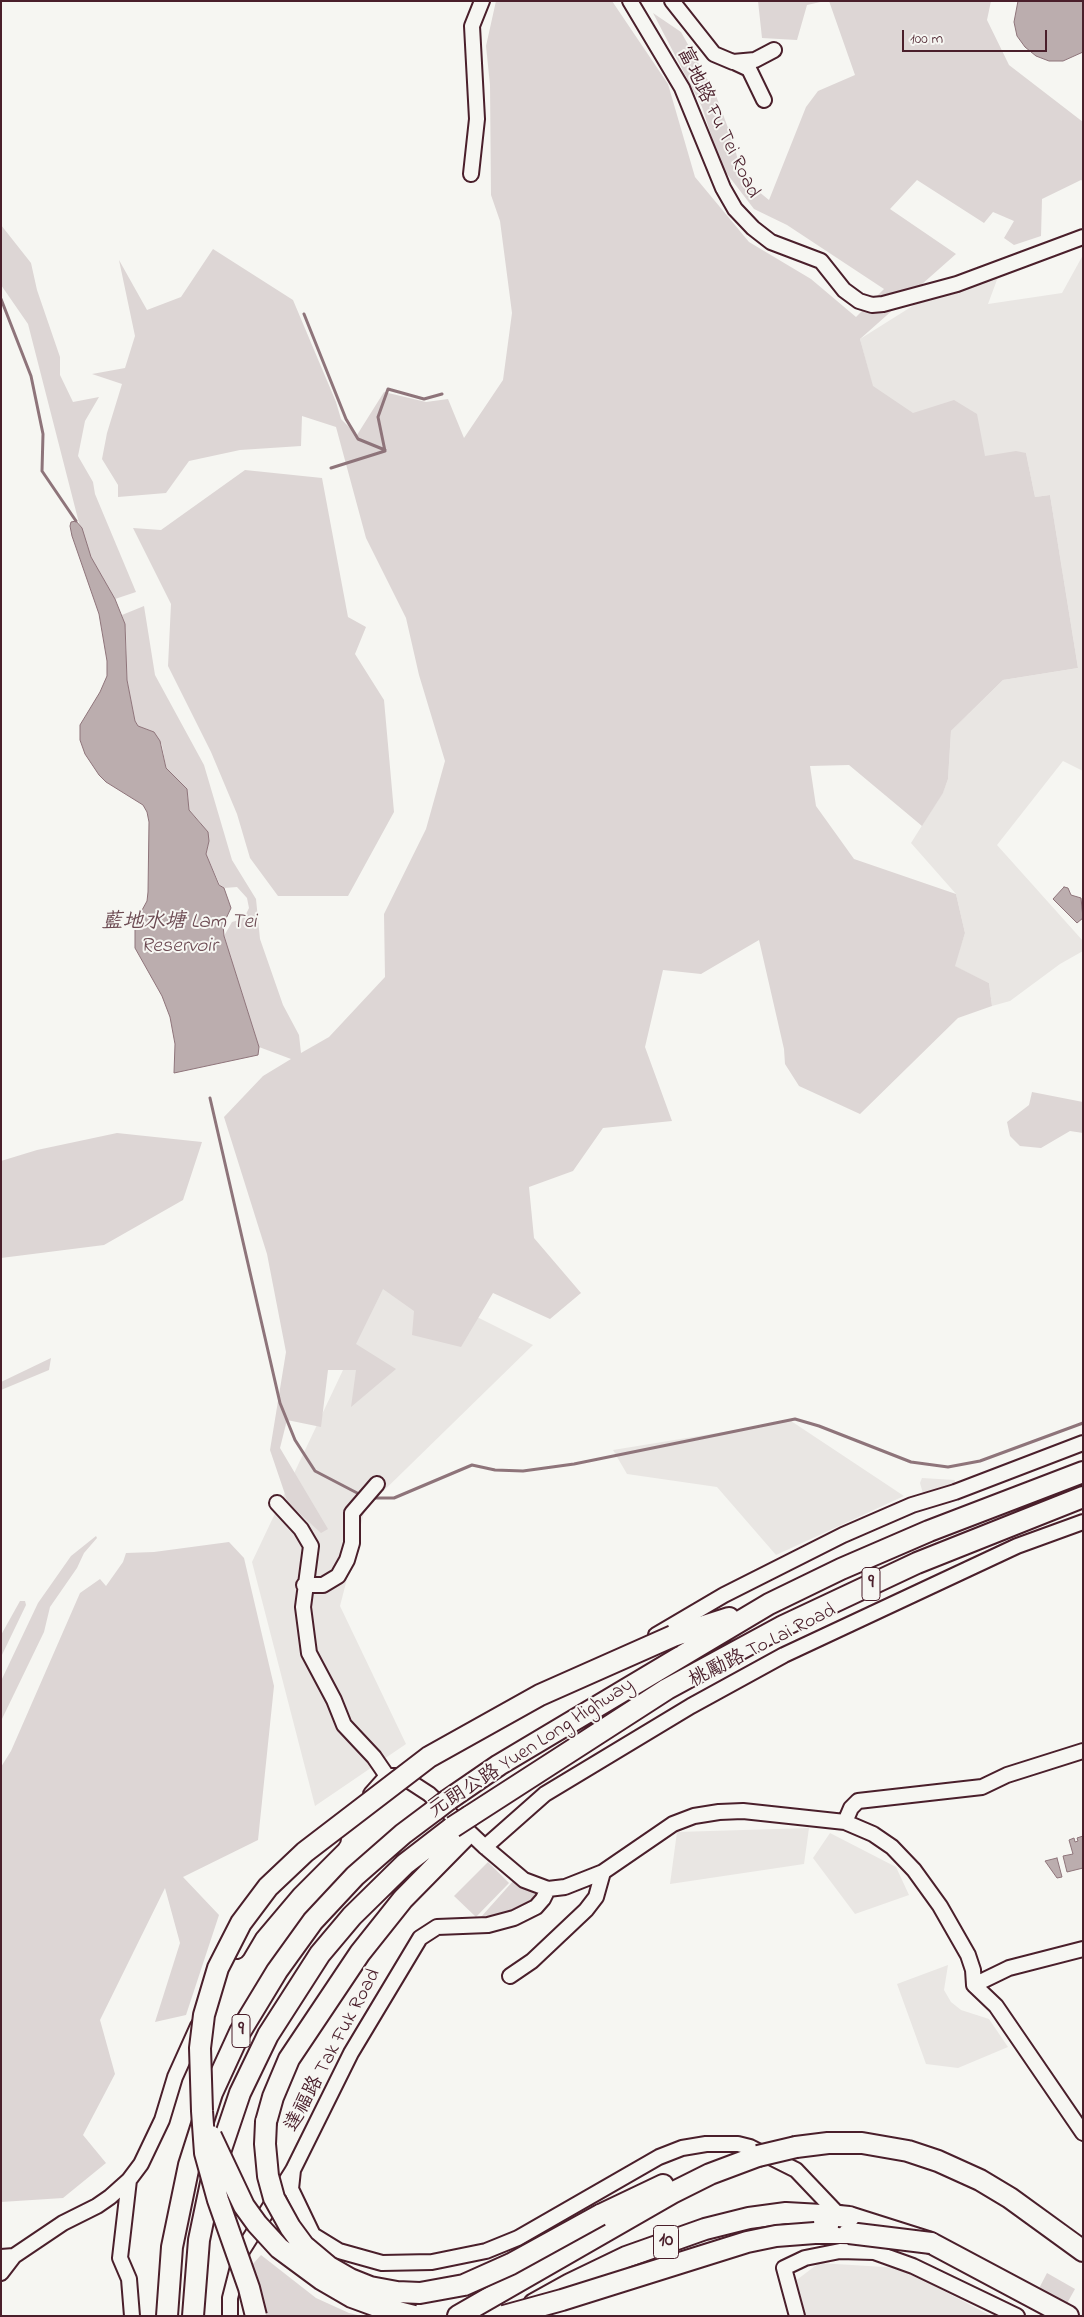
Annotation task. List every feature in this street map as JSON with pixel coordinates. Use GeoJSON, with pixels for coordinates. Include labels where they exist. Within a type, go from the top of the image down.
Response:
{"type":"FeatureCollection","features":[{"type":"Feature","properties":{"kind":"highway","name":"元朗公路 Yuen Long Highway"},"geometry":{"type":"LineString","coordinates":[[167,2316],[172,2247],[188,2165],[212,2093],[240,2032],[277,1971],[314,1921],[360,1871],[402,1834],[514,1756],[769,1604],[841,1569],[928,1531],[1014,1496],[1083,1472]]}},
{"type":"Feature","properties":{"kind":"highway","name":"元朗公路 Yuen Long Highway"},"geometry":{"type":"LineString","coordinates":[[193,2316],[200,2240],[213,2173],[232,2115],[268,2034],[320,1954],[352,1916],[405,1864],[466,1826],[518,1785],[667,1689],[783,1626],[917,1563],[1083,1496]]}},
{"type":"Feature","properties":{"kind":"highway"},"geometry":{"type":"LineString","coordinates":[[256,2316],[249,2288],[218,2200],[205,2153],[202,2111],[200,2048],[212,1985],[225,1952],[237,1929],[278,1876],[316,1843],[429,1757],[540,1695],[673,1636],[769,1604]]}},
{"type":"Feature","properties":{"kind":"highway"},"geometry":{"type":"LineString","coordinates":[[466,1826],[441,1860],[403,1899],[371,1937],[307,2029],[277,2084],[266,2122],[265,2154],[271,2187],[283,2216],[297,2237],[320,2260],[350,2279],[370,2287],[408,2293],[441,2290],[476,2280],[511,2264],[600,2215],[662,2185],[718,2163],[758,2156]]}},
{"type":"Feature","properties":{"kind":"highway"},"geometry":{"type":"LineString","coordinates":[[202,2111],[236,2192],[251,2217],[273,2242],[307,2270],[352,2296],[382,2308],[414,2316]]}},
{"type":"Feature","properties":{"kind":"highway","name":"10"},"geometry":{"type":"LineString","coordinates":[[458,2316],[665,2197],[710,2174],[758,2156],[796,2146],[828,2143],[862,2143],[908,2151],[945,2164],[994,2188],[1027,2209],[1083,2251]]}},
{"type":"Feature","properties":{"kind":"highway","name":"10"},"geometry":{"type":"LineString","coordinates":[[515,2316],[570,2284],[626,2257],[705,2229],[749,2218],[793,2213],[848,2217],[931,2243],[1068,2316]]}},
{"type":"Feature","properties":{"kind":"highway"},"geometry":{"type":"LineString","coordinates":[[504,2316],[762,2238],[804,2234],[849,2233],[931,2243]]}},
{"type":"Feature","properties":{"kind":"street"},"geometry":{"type":"LineString","coordinates":[[471,174],[477,119],[472,31],[474,16],[482,1]]}},
{"type":"Feature","properties":{"kind":"street","name":"富地路 Fu Tei Road"},"geometry":{"type":"LineString","coordinates":[[630,1],[682,88],[723,188],[735,209],[746,222],[770,242],[821,261],[844,290],[859,301],[883,304],[957,284],[1083,237]]}},
{"type":"Feature","properties":{"kind":"street"},"geometry":{"type":"LineString","coordinates":[[672,1],[711,51],[749,69],[764,100]]}},
{"type":"Feature","properties":{"kind":"street"},"geometry":{"type":"LineString","coordinates":[[733,62],[755,60],[774,50]]}},
{"type":"Feature","properties":{"kind":"street"},"geometry":{"type":"LineString","coordinates":[[625,1656],[724,1595],[843,1534],[912,1505],[955,1492],[1083,1444]]}},
{"type":"Feature","properties":{"kind":"street"},"geometry":{"type":"LineString","coordinates":[[304,1585],[323,1585],[338,1576],[347,1560],[352,1543],[352,1513],[377,1484]]}},
{"type":"Feature","properties":{"kind":"street"},"geometry":{"type":"LineString","coordinates":[[277,1503],[301,1529],[311,1546],[304,1585],[304,1623],[309,1654],[334,1700],[344,1725],[374,1758],[386,1776]]}},
{"type":"Feature","properties":{"kind":"street","name":"桃勵路 To Lai Road"},"geometry":{"type":"LineString","coordinates":[[485,1847],[545,1794],[691,1706],[784,1655],[1017,1546],[1083,1522]]}},
{"type":"Feature","properties":{"kind":"street"},"geometry":{"type":"LineString","coordinates":[[845,1822],[851,1808],[858,1801],[982,1787],[1007,1775],[1083,1751]]}},
{"type":"Feature","properties":{"kind":"street"},"geometry":{"type":"LineString","coordinates":[[386,1776],[396,1776],[421,1788],[524,1880],[548,1889],[564,1888],[603,1872],[673,1824],[694,1816],[742,1811],[845,1822],[873,1834],[892,1847],[914,1870],[940,1906],[968,1954],[973,1970],[974,1985],[996,2006],[1083,2133]]}},
{"type":"Feature","properties":{"kind":"street"},"geometry":{"type":"LineString","coordinates":[[1,2273],[7,2257],[110,2197],[141,2164],[162,2120],[175,2078],[216,1985],[250,1929],[288,1884],[356,1813],[386,1776]]}},
{"type":"Feature","properties":{"kind":"street"},"geometry":{"type":"LineString","coordinates":[[510,1976],[532,1961],[586,1910],[596,1897],[603,1872]]}},
{"type":"Feature","properties":{"kind":"street","name":"達福路 Tak Fuk Road"},"geometry":{"type":"LineString","coordinates":[[230,2316],[230,2298],[242,2251],[293,2170],[352,2053],[420,1938],[437,1927],[481,1926],[514,1918],[536,1907],[548,1889]]}},
{"type":"Feature","properties":{"kind":"street"},"geometry":{"type":"LineString","coordinates":[[974,1985],[1009,1968],[1083,1949]]}},
{"type":"Feature","properties":{"kind":"street"},"geometry":{"type":"LineString","coordinates":[[293,2170],[291,2189],[313,2235],[340,2251],[382,2263],[432,2262],[486,2251],[518,2238],[659,2157],[682,2148],[706,2144],[738,2144],[796,2170],[874,2252]]}},
{"type":"Feature","properties":{"kind":"street"},"geometry":{"type":"LineString","coordinates":[[128,2180],[120,2258],[129,2279],[132,2316]]}},
{"type":"Feature","properties":{"kind":"street"},"geometry":{"type":"LineString","coordinates":[[797,2316],[784,2268],[805,2258],[840,2251],[874,2252],[913,2266],[1016,2316]]}},
{"type":"Feature","properties":{"kind":"shaded area"},"geometry":{"type":"Polygon","coordinates":[[[496,1],[612,1],[668,84],[695,177],[749,242],[811,279],[856,317],[884,289],[787,225],[754,209],[721,166],[702,107],[653,13],[681,32],[715,93],[734,144],[742,178],[769,200],[806,107],[818,91],[855,75],[829,1],[991,1],[987,20],[1009,65],[1083,122],[1083,181],[1081,180],[1042,199],[1041,236],[1014,245],[1004,238],[1014,221],[993,212],[984,223],[917,180],[890,209],[956,254],[860,339],[873,386],[913,413],[954,400],[977,414],[985,456],[1016,451],[1026,453],[1035,497],[1050,495],[1078,668],[1003,680],[951,731],[948,779],[943,793],[922,826],[849,765],[810,766],[816,806],[854,859],[956,894],[965,933],[955,966],[989,983],[992,1006],[958,1018],[860,1114],[799,1086],[785,1064],[784,1049],[759,940],[701,974],[663,970],[645,1047],[672,1121],[603,1128],[573,1171],[529,1187],[534,1238],[581,1293],[550,1319],[493,1293],[461,1347],[412,1335],[414,1311],[383,1289],[356,1344],[396,1369],[351,1407],[356,1370],[328,1370],[321,1427],[287,1420],[280,1448],[328,1529],[321,1533],[288,1503],[270,1450],[286,1352],[267,1254],[224,1117],[263,1076],[291,1059],[259,1047],[224,936],[232,922],[242,919],[246,914],[249,908],[247,898],[237,887],[224,888],[220,885],[206,854],[209,841],[200,822],[189,810],[187,789],[166,768],[162,745],[154,732],[138,726],[135,721],[127,680],[126,631],[122,615],[144,606],[155,675],[204,765],[232,860],[256,899],[260,939],[283,1005],[299,1035],[301,1053],[329,1037],[385,977],[384,914],[426,829],[445,761],[419,675],[406,618],[366,538],[336,427],[302,416],[301,446],[240,450],[189,461],[166,493],[118,497],[118,485],[102,459],[107,433],[122,384],[92,374],[125,368],[135,336],[119,260],[147,310],[181,297],[213,249],[293,300],[336,402],[341,419],[357,435],[384,392],[426,402],[448,399],[464,438],[503,380],[512,313],[500,221],[491,195],[490,85],[486,46],[496,1]]]}},
{"type":"Feature","properties":{"kind":"shaded area"},"geometry":{"type":"Polygon","coordinates":[[[758,1],[825,1],[807,5],[797,40],[762,38],[758,1]]]}},
{"type":"Feature","properties":{"kind":"shaded area"},"geometry":{"type":"Polygon","coordinates":[[[1,225],[31,263],[37,290],[60,357],[60,375],[73,402],[99,397],[85,421],[78,456],[93,482],[95,494],[136,592],[115,599],[91,557],[79,523],[28,324],[1,285],[1,225]]]}},
{"type":"Feature","properties":{"kind":"shaded area"},"geometry":{"type":"Polygon","coordinates":[[[1083,255],[1083,771],[1063,761],[997,845],[1083,941],[1083,951],[1060,964],[1010,1001],[992,1006],[989,983],[954,966],[965,933],[956,894],[911,843],[943,792],[948,779],[951,731],[1003,680],[1078,668],[1050,495],[1035,497],[1026,453],[901,495],[860,339],[930,295],[998,277],[988,304],[1062,293],[1083,255]]]}},
{"type":"Feature","properties":{"kind":"shaded area"},"geometry":{"type":"Polygon","coordinates":[[[245,470],[322,478],[348,617],[366,627],[355,654],[384,700],[394,812],[348,896],[278,896],[250,858],[237,814],[211,752],[168,666],[171,604],[133,528],[161,530],[245,470]]]}},
{"type":"Feature","properties":{"kind":"shaded area"},"geometry":{"type":"Polygon","coordinates":[[[1032,1092],[1083,1102],[1083,1133],[1070,1131],[1041,1148],[1020,1146],[1010,1136],[1007,1122],[1029,1105],[1032,1092]]]}},
{"type":"Feature","properties":{"kind":"shaded area"},"geometry":{"type":"Polygon","coordinates":[[[117,1133],[202,1142],[183,1200],[104,1245],[1,1258],[1,1161],[37,1150],[117,1133]]]}},
{"type":"Feature","properties":{"kind":"shaded area"},"geometry":{"type":"Polygon","coordinates":[[[389,1273],[533,1345],[365,1509],[340,1606],[406,1744],[315,1806],[252,1562],[389,1273]]]}},
{"type":"Feature","properties":{"kind":"shaded area"},"geometry":{"type":"Polygon","coordinates":[[[51,1358],[49,1370],[1,1390],[1,1382],[51,1358]]]}},
{"type":"Feature","properties":{"kind":"shaded area"},"geometry":{"type":"Polygon","coordinates":[[[791,1421],[904,1496],[776,1555],[717,1487],[627,1474],[613,1450],[791,1421]]]}},
{"type":"Feature","properties":{"kind":"shaded area"},"geometry":{"type":"Polygon","coordinates":[[[922,1478],[955,1480],[954,1489],[924,1497],[920,1483],[922,1478]]]}},
{"type":"Feature","properties":{"kind":"shaded area"},"geometry":{"type":"Polygon","coordinates":[[[96,1536],[97,1538],[84,1553],[77,1568],[50,1607],[44,1632],[1,1721],[1,1681],[38,1603],[71,1556],[96,1536]]]}},
{"type":"Feature","properties":{"kind":"shaded area"},"geometry":{"type":"Polygon","coordinates":[[[229,1542],[244,1558],[274,1686],[258,1840],[183,1877],[219,1915],[186,2015],[155,2022],[180,1943],[165,1888],[100,2020],[115,2074],[83,2135],[106,2163],[63,2198],[1,2202],[1,1767],[11,1751],[80,1593],[100,1579],[106,1586],[123,1562],[126,1553],[154,1552],[229,1542]]]}},
{"type":"Feature","properties":{"kind":"shaded area"},"geometry":{"type":"Polygon","coordinates":[[[20,1601],[25,1601],[26,1605],[1,1657],[1,1635],[20,1601]]]}},
{"type":"Feature","properties":{"kind":"shaded area"},"geometry":{"type":"Polygon","coordinates":[[[809,1828],[804,1864],[670,1884],[677,1832],[809,1828]]]}},
{"type":"Feature","properties":{"kind":"shaded area"},"geometry":{"type":"Polygon","coordinates":[[[830,1833],[896,1867],[909,1895],[855,1914],[813,1858],[830,1833]]]}},
{"type":"Feature","properties":{"kind":"shaded area"},"geometry":{"type":"Polygon","coordinates":[[[488,1862],[509,1883],[476,1917],[454,1896],[488,1862]]]}},
{"type":"Feature","properties":{"kind":"shaded area"},"geometry":{"type":"Polygon","coordinates":[[[514,1880],[536,1895],[522,1910],[502,1916],[481,1917],[514,1880]]]}},
{"type":"Feature","properties":{"kind":"shaded area"},"geometry":{"type":"Polygon","coordinates":[[[948,1965],[944,1990],[951,2002],[961,2010],[989,2019],[1008,2047],[958,2068],[926,2064],[897,1984],[948,1965]]]}},
{"type":"Feature","properties":{"kind":"shaded area"},"geometry":{"type":"Polygon","coordinates":[[[261,2255],[316,2298],[349,2313],[362,2316],[262,2316],[251,2266],[261,2255]]]}},
{"type":"Feature","properties":{"kind":"shaded area"},"geometry":{"type":"Polygon","coordinates":[[[819,2263],[901,2268],[991,2316],[802,2316],[794,2282],[819,2263]]]}},
{"type":"Feature","properties":{"kind":"shaded area"},"geometry":{"type":"Polygon","coordinates":[[[1047,2273],[1075,2289],[1060,2316],[1033,2300],[1047,2273]]]}},
{"type":"Feature","properties":{"kind":"water"},"geometry":{"type":"Polygon","coordinates":[[[1018,1],[1083,1],[1083,52],[1063,61],[1049,61],[1036,56],[1025,47],[1017,36],[1014,22],[1018,1]]]}},
{"type":"Feature","properties":{"kind":"water","name":"藍地水塘 Lam Tei Reservoir"},"geometry":{"type":"Polygon","coordinates":[[[76,521],[82,528],[91,557],[115,599],[125,624],[127,680],[135,721],[138,726],[154,732],[160,741],[166,768],[187,789],[189,810],[208,832],[209,841],[206,854],[219,885],[224,888],[231,908],[223,925],[224,936],[259,1047],[258,1055],[174,1073],[175,1044],[170,1017],[162,996],[135,948],[135,923],[147,901],[148,892],[149,822],[147,812],[143,805],[106,782],[99,775],[85,754],[80,740],[80,725],[100,692],[107,676],[107,661],[99,614],[72,536],[71,522],[76,521]]]}},
{"type":"Feature","properties":{"kind":"water"},"geometry":{"type":"Polygon","coordinates":[[[1064,887],[1068,888],[1071,895],[1081,898],[1083,918],[1077,923],[1053,899],[1064,887]]]}},
{"type":"Feature","properties":{"kind":"water"},"geometry":{"type":"Polygon","coordinates":[[[1083,1836],[1083,1868],[1067,1872],[1063,1856],[1073,1854],[1069,1840],[1074,1838],[1075,1842],[1078,1841],[1077,1838],[1083,1836]]]}},
{"type":"Feature","properties":{"kind":"water"},"geometry":{"type":"Polygon","coordinates":[[[1057,1858],[1062,1877],[1057,1878],[1045,1861],[1057,1858]]]}},
{"type":"Feature","properties":{"kind":"waterway"},"geometry":{"type":"LineString","coordinates":[[1,299],[31,376],[43,434],[42,471],[76,521]]}},
{"type":"Feature","properties":{"kind":"waterway"},"geometry":{"type":"LineString","coordinates":[[304,314],[346,419],[358,439],[385,450]]}},
{"type":"Feature","properties":{"kind":"waterway"},"geometry":{"type":"LineString","coordinates":[[331,468],[385,451],[378,417],[388,389],[424,399],[442,394]]}},
{"type":"Feature","properties":{"kind":"waterway"},"geometry":{"type":"LineString","coordinates":[[210,1098],[280,1403],[295,1440],[315,1471],[361,1495]]}},
{"type":"Feature","properties":{"kind":"waterway"},"geometry":{"type":"LineString","coordinates":[[369,1498],[394,1498],[472,1465],[495,1470],[523,1471],[574,1464],[795,1419],[819,1426],[911,1462],[948,1467],[980,1461],[1083,1423]]}}]}
